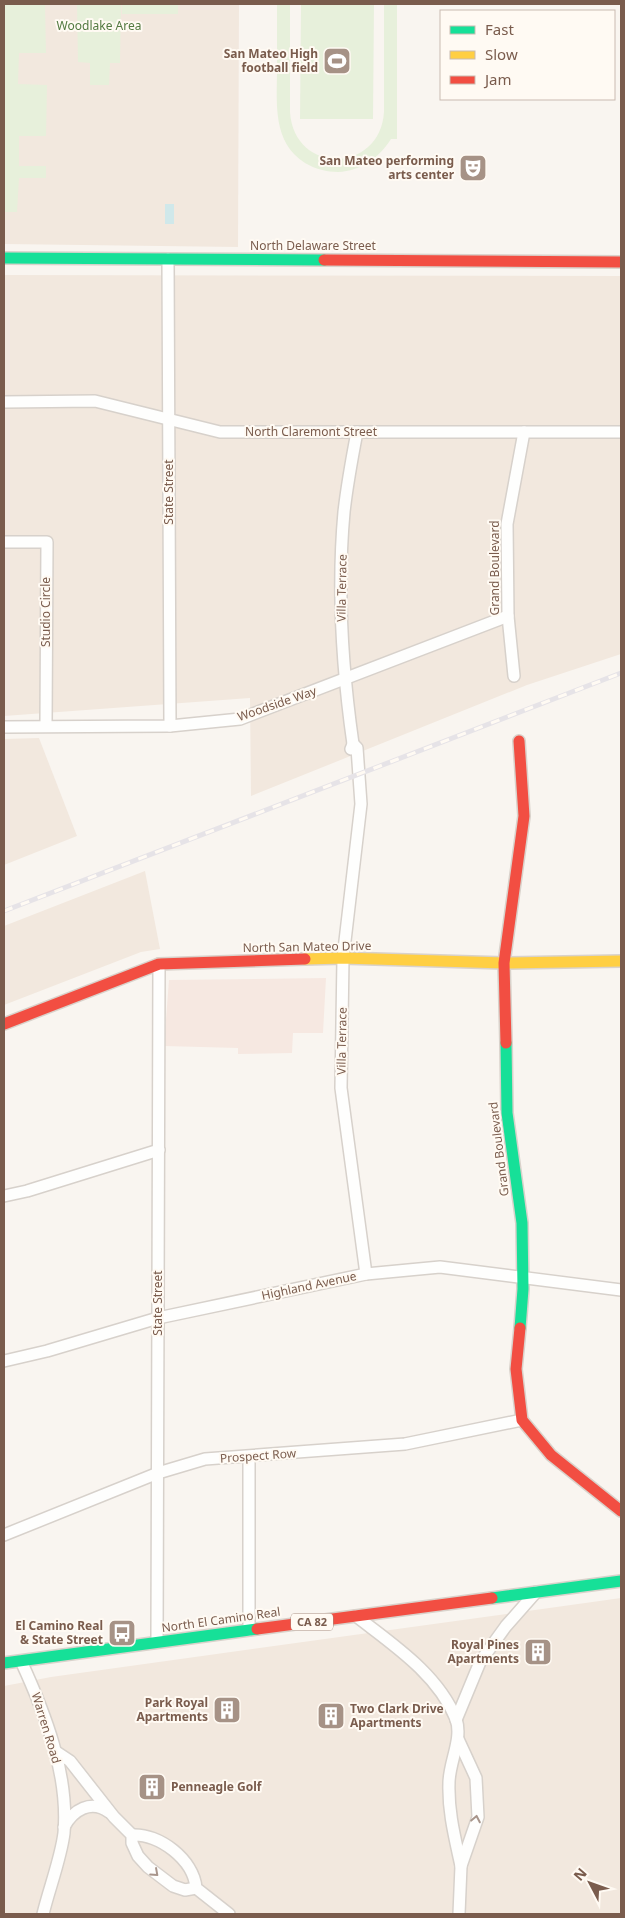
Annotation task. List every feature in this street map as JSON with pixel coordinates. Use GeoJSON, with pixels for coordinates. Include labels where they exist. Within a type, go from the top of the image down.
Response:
{"type":"FeatureCollection","features":[{"type":"Feature","properties":{"kind":"main road","name":"North Delaware Street"},"geometry":{"type":"LineString","coordinates":[[4,258],[621,262]]}},
{"type":"Feature","properties":{"kind":"main road","name":"Grand Boulevard"},"geometry":{"type":"LineString","coordinates":[[518,741],[524,816],[504,963],[507,1113],[522,1223],[523,1278],[516,1369],[522,1420]]}},
{"type":"Feature","properties":{"kind":"main road","name":"North San Mateo Drive"},"geometry":{"type":"LineString","coordinates":[[4,1024],[159,964],[343,958],[504,963],[621,961]]}},
{"type":"Feature","properties":{"kind":"main road"},"geometry":{"type":"LineString","coordinates":[[522,1420],[551,1455],[621,1511]]}},
{"type":"Feature","properties":{"kind":"main road","name":"North El Camino Real"},"geometry":{"type":"LineString","coordinates":[[4,1663],[621,1580]]}},
{"type":"Feature","properties":{"kind":"street","name":"State Street"},"geometry":{"type":"LineString","coordinates":[[168,259],[170,726]]}},
{"type":"Feature","properties":{"kind":"street","name":"North Claremont Street"},"geometry":{"type":"LineString","coordinates":[[4,402],[95,401],[168,421],[220,432],[621,432]]}},
{"type":"Feature","properties":{"kind":"street","name":"Villa Terrace"},"geometry":{"type":"LineString","coordinates":[[357,432],[344,512],[341,606],[344,680],[353,744],[350,749],[356,803],[359,806],[343,958],[341,1088],[366,1274]]}},
{"type":"Feature","properties":{"kind":"street","name":"Grand Boulevard"},"geometry":{"type":"LineString","coordinates":[[514,676],[508,616],[507,524],[524,432]]}},
{"type":"Feature","properties":{"kind":"street","name":"Studio Circle"},"geometry":{"type":"LineString","coordinates":[[4,542],[47,542],[46,725]]}},
{"type":"Feature","properties":{"kind":"street","name":"Woodside Way"},"geometry":{"type":"LineString","coordinates":[[4,727],[46,725],[170,726],[240,719],[508,616]]}},
{"type":"Feature","properties":{"kind":"street","name":"State Street"},"geometry":{"type":"LineString","coordinates":[[157,1642],[159,964]]}},
{"type":"Feature","properties":{"kind":"street"},"geometry":{"type":"LineString","coordinates":[[4,1196],[27,1191],[159,1150]]}},
{"type":"Feature","properties":{"kind":"street","name":"Highland Avenue"},"geometry":{"type":"LineString","coordinates":[[4,1361],[47,1351],[158,1318],[366,1274],[440,1267],[621,1290]]}},
{"type":"Feature","properties":{"kind":"street","name":"Prospect Row"},"geometry":{"type":"LineString","coordinates":[[4,1535],[158,1473],[205,1459],[249,1458],[405,1444],[522,1420]]}},
{"type":"Feature","properties":{"kind":"street"},"geometry":{"type":"LineString","coordinates":[[249,1458],[249,1630]]}},
{"type":"Feature","properties":{"kind":"street"},"geometry":{"type":"LineString","coordinates":[[456,1720],[480,1662],[506,1626],[536,1592]]}},
{"type":"Feature","properties":{"kind":"street"},"geometry":{"type":"LineString","coordinates":[[356,1616],[402,1652],[433,1682],[456,1720],[458,1739],[476,1778],[478,1817],[461,1866]]}},
{"type":"Feature","properties":{"kind":"street","name":"Warren Road"},"geometry":{"type":"LineString","coordinates":[[21,1660],[39,1701],[55,1751],[62,1790],[64,1827],[43,1914]]}},
{"type":"Feature","properties":{"kind":"street"},"geometry":{"type":"LineString","coordinates":[[458,1739],[450,1764],[449,1812],[461,1866],[459,1914]]}},
{"type":"Feature","properties":{"kind":"street"},"geometry":{"type":"LineString","coordinates":[[55,1751],[70,1761],[114,1816],[132,1834],[147,1836],[177,1854],[196,1877],[196,1888]]}},
{"type":"Feature","properties":{"kind":"street"},"geometry":{"type":"LineString","coordinates":[[64,1827],[73,1814],[84,1807],[102,1807],[114,1816]]}},
{"type":"Feature","properties":{"kind":"street"},"geometry":{"type":"LineString","coordinates":[[132,1834],[132,1843],[138,1856],[162,1880],[184,1890],[196,1888],[229,1914]]}},
{"type":"Feature","properties":{"kind":"shaded area"},"geometry":{"type":"Polygon","coordinates":[[[4,4],[239,4],[238,247],[4,244],[4,4]]]}},
{"type":"Feature","properties":{"kind":"shaded area"},"geometry":{"type":"Polygon","coordinates":[[[4,275],[621,276],[621,654],[527,685],[251,796],[250,698],[4,716],[4,275]]]}},
{"type":"Feature","properties":{"kind":"shaded area"},"geometry":{"type":"Polygon","coordinates":[[[39,738],[77,836],[4,865],[4,739],[39,738]]]}},
{"type":"Feature","properties":{"kind":"shaded area"},"geometry":{"type":"Polygon","coordinates":[[[145,871],[160,949],[141,952],[4,1005],[4,926],[145,871]]]}},
{"type":"Feature","properties":{"kind":"shaded area"},"geometry":{"type":"Polygon","coordinates":[[[326,978],[323,1033],[293,1033],[292,1053],[238,1054],[238,1048],[164,1046],[169,980],[326,978]]]}},
{"type":"Feature","properties":{"kind":"shaded area"},"geometry":{"type":"Polygon","coordinates":[[[621,1598],[621,1914],[4,1914],[4,1686],[51,1677],[621,1598]]]}},
{"type":"Feature","properties":{"kind":"green space","name":"Woodlake Area"},"geometry":{"type":"Polygon","coordinates":[[[4,4],[121,4],[120,63],[110,63],[109,85],[90,85],[90,63],[78,62],[77,5],[45,5],[46,53],[19,53],[18,84],[47,85],[46,136],[19,136],[19,166],[46,166],[46,178],[19,178],[17,212],[4,212],[4,4]]]}},
{"type":"Feature","properties":{"kind":"green space"},"geometry":{"type":"Polygon","coordinates":[[[122,4],[178,4],[178,14],[122,14],[122,4]]]}},
{"type":"Feature","properties":{"kind":"green space"},"geometry":{"type":"Polygon","coordinates":[[[277,4],[290,4],[290,112],[295,133],[306,147],[320,156],[337,159],[354,156],[368,147],[379,132],[384,112],[384,4],[397,4],[397,139],[391,139],[375,158],[362,166],[338,172],[321,170],[305,163],[294,154],[287,144],[282,133],[277,108],[277,4]]]}},
{"type":"Feature","properties":{"kind":"green space","name":"San Mateo High football field"},"geometry":{"type":"Polygon","coordinates":[[[301,4],[374,4],[373,119],[300,119],[301,4]]]}},
{"type":"Feature","properties":{"kind":"water"},"geometry":{"type":"Polygon","coordinates":[[[165,204],[174,204],[174,224],[165,224],[165,204]]]}},
{"type":"Feature","properties":{"kind":"railway"},"geometry":{"type":"LineString","coordinates":[[4,911],[621,673]]}},
{"type":"Feature","properties":{"kind":"traffic: fast"},"geometry":{"type":"LineString","coordinates":[[4,258],[324,260]]}},
{"type":"Feature","properties":{"kind":"traffic: fast"},"geometry":{"type":"LineString","coordinates":[[506,1043],[507,1113],[522,1223],[523,1289],[520,1328]]}},
{"type":"Feature","properties":{"kind":"traffic: fast"},"geometry":{"type":"LineString","coordinates":[[492,1598],[621,1581]]}},
{"type":"Feature","properties":{"kind":"traffic: fast"},"geometry":{"type":"LineString","coordinates":[[4,1663],[257,1629]]}},
{"type":"Feature","properties":{"kind":"traffic: slow"},"geometry":{"type":"LineString","coordinates":[[305,959],[343,958],[504,963],[621,961]]}},
{"type":"Feature","properties":{"kind":"traffic: jam"},"geometry":{"type":"LineString","coordinates":[[324,260],[621,262]]}},
{"type":"Feature","properties":{"kind":"traffic: jam"},"geometry":{"type":"LineString","coordinates":[[506,1043],[504,963],[524,816],[519,741]]}},
{"type":"Feature","properties":{"kind":"traffic: jam"},"geometry":{"type":"LineString","coordinates":[[4,1024],[159,964],[305,959]]}},
{"type":"Feature","properties":{"kind":"traffic: jam"},"geometry":{"type":"LineString","coordinates":[[520,1328],[516,1369],[522,1420],[551,1455],[621,1511]]}},
{"type":"Feature","properties":{"kind":"traffic: jam"},"geometry":{"type":"LineString","coordinates":[[257,1629],[492,1598]]}},
{"type":"Feature","properties":{"kind":"place","name":"San Mateo High football field"},"geometry":{"type":"Point","coordinates":[337,61]}},
{"type":"Feature","properties":{"kind":"place","name":"San Mateo performing arts center"},"geometry":{"type":"Point","coordinates":[473,168]}},
{"type":"Feature","properties":{"kind":"place","name":"El Camino Real & State Street"},"geometry":{"type":"Point","coordinates":[122,1633]}},
{"type":"Feature","properties":{"kind":"place","name":"Royal Pines Apartments"},"geometry":{"type":"Point","coordinates":[538,1652]}},
{"type":"Feature","properties":{"kind":"place","name":"Park Royal Apartments"},"geometry":{"type":"Point","coordinates":[227,1710]}},
{"type":"Feature","properties":{"kind":"place","name":"Two Clark Drive Apartments"},"geometry":{"type":"Point","coordinates":[331,1716]}},
{"type":"Feature","properties":{"kind":"place","name":"Penneagle Golf"},"geometry":{"type":"Point","coordinates":[152,1787]}}]}
